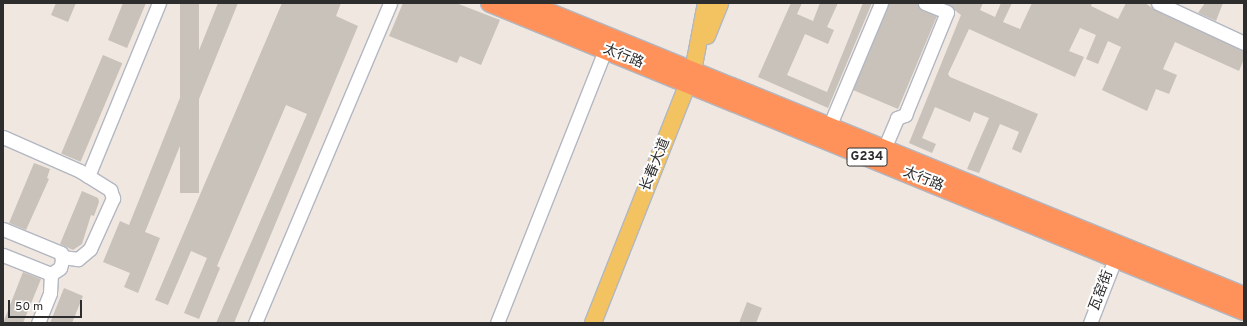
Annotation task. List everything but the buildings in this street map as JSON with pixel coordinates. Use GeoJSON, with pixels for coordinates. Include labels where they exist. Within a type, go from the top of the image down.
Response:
{"type":"FeatureCollection","features":[{"type":"Feature","properties":{"kind":"highway","name":"太行路"},"geometry":{"type":"LineString","coordinates":[[490,3],[605,50],[690,77],[829,127],[1244,296]]}},
{"type":"Feature","properties":{"kind":"highway","name":"太行路"},"geometry":{"type":"LineString","coordinates":[[526,3],[690,77],[1115,258],[1244,311]]}},
{"type":"Feature","properties":{"kind":"main road","name":"长春大道"},"geometry":{"type":"LineString","coordinates":[[593,323],[690,77],[706,3]]}},
{"type":"Feature","properties":{"kind":"main road"},"geometry":{"type":"LineString","coordinates":[[690,77],[720,3]]}},
{"type":"Feature","properties":{"kind":"street"},"geometry":{"type":"LineString","coordinates":[[88,176],[159,3]]}},
{"type":"Feature","properties":{"kind":"street"},"geometry":{"type":"LineString","coordinates":[[255,323],[390,3]]}},
{"type":"Feature","properties":{"kind":"street"},"geometry":{"type":"LineString","coordinates":[[829,127],[881,3]]}},
{"type":"Feature","properties":{"kind":"street"},"geometry":{"type":"LineString","coordinates":[[884,149],[897,118],[905,115],[948,12],[925,3]]}},
{"type":"Feature","properties":{"kind":"street"},"geometry":{"type":"LineString","coordinates":[[1158,3],[1244,43]]}},
{"type":"Feature","properties":{"kind":"street"},"geometry":{"type":"LineString","coordinates":[[497,323],[605,50]]}},
{"type":"Feature","properties":{"kind":"street"},"geometry":{"type":"LineString","coordinates":[[3,138],[88,176],[110,190],[113,198],[90,249],[84,256],[78,259],[62,257]]}},
{"type":"Feature","properties":{"kind":"street"},"geometry":{"type":"LineString","coordinates":[[3,230],[61,253],[62,257],[60,268],[51,274]]}},
{"type":"Feature","properties":{"kind":"street"},"geometry":{"type":"LineString","coordinates":[[3,254],[51,274]]}},
{"type":"Feature","properties":{"kind":"street","name":"瓦窑街"},"geometry":{"type":"LineString","coordinates":[[1090,323],[1115,258]]}},
{"type":"Feature","properties":{"kind":"street"},"geometry":{"type":"LineString","coordinates":[[38,323],[50,293],[51,274]]}}]}
